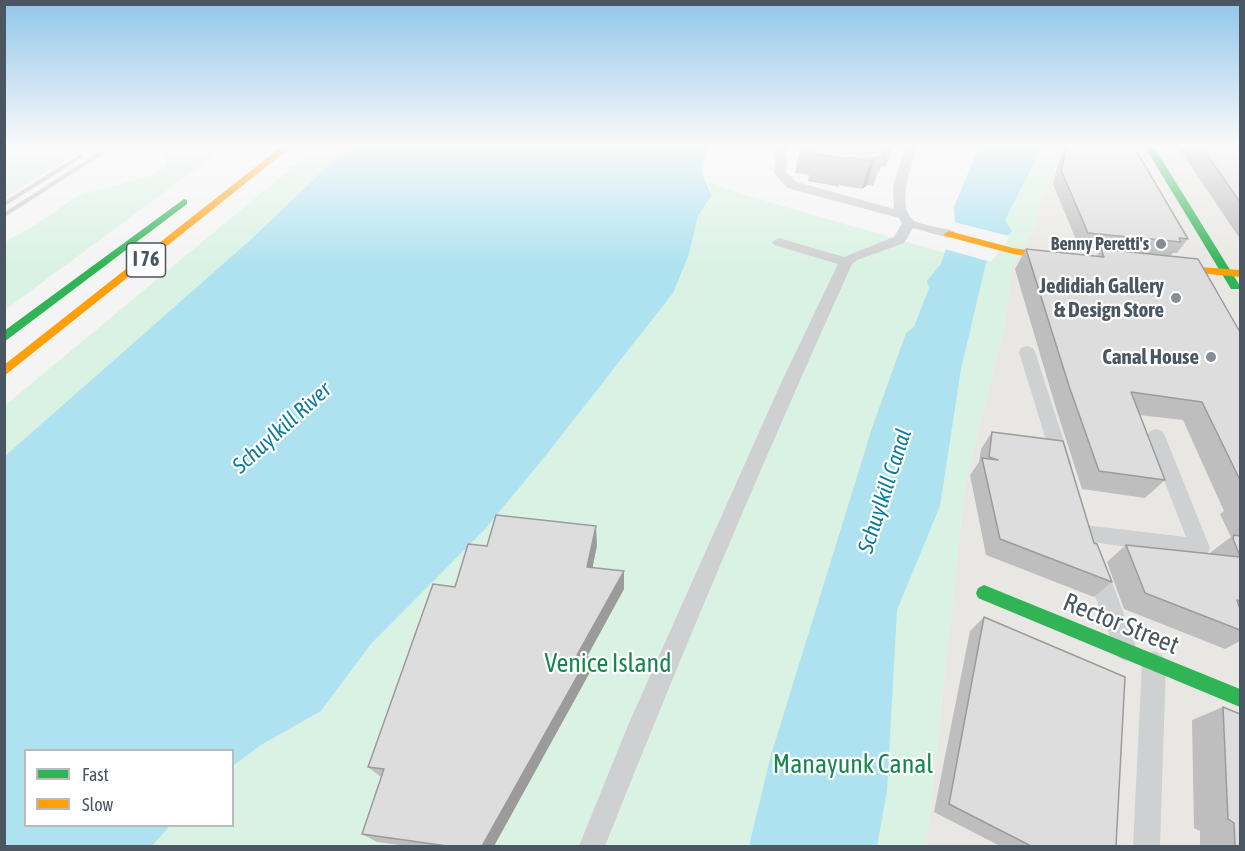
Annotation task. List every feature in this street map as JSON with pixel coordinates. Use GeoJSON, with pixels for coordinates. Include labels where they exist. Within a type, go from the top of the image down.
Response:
{"type":"FeatureCollection","features":[{"type":"Feature","properties":{"kind":"main road","name":"I 76"},"geometry":{"type":"LineString","coordinates":[[4,372],[237,187]]}},
{"type":"Feature","properties":{"kind":"main road"},"geometry":{"type":"LineString","coordinates":[[1173,187],[1240,296]]}},
{"type":"Feature","properties":{"kind":"main road","name":"I 76"},"geometry":{"type":"LineString","coordinates":[[4,338],[199,190]]}},
{"type":"Feature","properties":{"kind":"main road"},"geometry":{"type":"LineString","coordinates":[[950,234],[1005,249],[1084,260]]}},
{"type":"Feature","properties":{"kind":"main road"},"geometry":{"type":"LineString","coordinates":[[1143,265],[1240,274]]}},
{"type":"Feature","properties":{"kind":"main road","name":"Rector Street"},"geometry":{"type":"LineString","coordinates":[[984,593],[1240,698]]}},
{"type":"Feature","properties":{"kind":"lane"},"geometry":{"type":"LineString","coordinates":[[801,187],[950,234]]}},
{"type":"Feature","properties":{"kind":"lane"},"geometry":{"type":"LineString","coordinates":[[592,846],[642,721],[790,383],[846,262],[852,257],[898,240],[905,219],[898,201],[900,187]]}},
{"type":"Feature","properties":{"kind":"lane"},"geometry":{"type":"LineString","coordinates":[[779,242],[846,262]]}},
{"type":"Feature","properties":{"kind":"lane"},"geometry":{"type":"LineString","coordinates":[[1027,352],[1066,477]]}},
{"type":"Feature","properties":{"kind":"lane"},"geometry":{"type":"LineString","coordinates":[[1084,534],[1200,548],[1156,436]]}},
{"type":"Feature","properties":{"kind":"lane"},"geometry":{"type":"LineString","coordinates":[[1077,512],[1127,651]]}},
{"type":"Feature","properties":{"kind":"lane"},"geometry":{"type":"LineString","coordinates":[[1146,846],[1154,663]]}},
{"type":"Feature","properties":{"kind":"shaded area"},"geometry":{"type":"Polygon","coordinates":[[[1047,187],[1240,187],[1240,846],[926,846],[965,484],[1005,324],[1012,267],[1035,225],[1047,187]]]}},
{"type":"Feature","properties":{"kind":"green space"},"geometry":{"type":"Polygon","coordinates":[[[5,187],[23,187],[5,198],[5,187]]]}},
{"type":"Feature","properties":{"kind":"green space"},"geometry":{"type":"Polygon","coordinates":[[[110,187],[171,187],[5,310],[5,242],[37,224],[77,196],[110,187]]]}},
{"type":"Feature","properties":{"kind":"green space"},"geometry":{"type":"Polygon","coordinates":[[[269,187],[306,187],[248,242],[5,457],[4,406],[269,187]]]}},
{"type":"Feature","properties":{"kind":"green space","name":"Venice Island"},"geometry":{"type":"Polygon","coordinates":[[[710,187],[722,187],[945,253],[955,221],[954,207],[962,187],[1047,187],[1035,225],[1012,267],[1005,324],[965,484],[926,846],[152,846],[169,827],[234,827],[234,765],[261,745],[321,711],[371,644],[483,530],[543,459],[628,350],[689,254],[698,216],[711,196],[710,187]]]}},
{"type":"Feature","properties":{"kind":"water","name":"Schuylkill River"},"geometry":{"type":"Polygon","coordinates":[[[306,187],[708,187],[711,196],[698,216],[689,254],[673,293],[543,459],[484,530],[371,644],[321,711],[261,745],[234,765],[234,749],[24,749],[24,827],[169,827],[152,846],[5,846],[4,457],[248,242],[306,187]]]}},
{"type":"Feature","properties":{"kind":"water","name":"Manayunk Canal"},"geometry":{"type":"Polygon","coordinates":[[[962,187],[1022,187],[1005,220],[1012,231],[986,263],[961,369],[940,506],[897,610],[887,791],[877,846],[749,846],[771,755],[872,428],[906,333],[914,327],[929,288],[927,281],[941,264],[955,221],[954,207],[962,187]]]}},
{"type":"Feature","properties":{"kind":"pier"},"geometry":{"type":"Polygon","coordinates":[[[954,222],[1009,236],[991,262],[945,249],[954,222]]]}},
{"type":"Feature","properties":{"kind":"building"},"geometry":{"type":"Polygon","coordinates":[[[1068,187],[1157,187],[1188,239],[1179,238],[1181,242],[1088,233],[1068,187]]]}},
{"type":"Feature","properties":{"kind":"building"},"geometry":{"type":"Polygon","coordinates":[[[1229,187],[1240,187],[1240,202],[1229,187]]]}},
{"type":"Feature","properties":{"kind":"building"},"geometry":{"type":"Polygon","coordinates":[[[1026,249],[1104,257],[1101,249],[1198,259],[1240,332],[1240,480],[1202,402],[1131,392],[1165,480],[1099,471],[1069,386],[1026,249]]]}},
{"type":"Feature","properties":{"kind":"building"},"geometry":{"type":"Polygon","coordinates":[[[992,432],[1063,441],[1094,543],[1097,544],[1112,582],[1000,539],[982,458],[998,460],[989,457],[992,432]]]}},
{"type":"Feature","properties":{"kind":"building"},"geometry":{"type":"Polygon","coordinates":[[[496,515],[596,526],[587,567],[624,571],[577,655],[588,657],[482,846],[447,846],[362,834],[384,769],[368,767],[433,584],[455,587],[468,544],[487,546],[496,515]]]}},
{"type":"Feature","properties":{"kind":"building"},"geometry":{"type":"Polygon","coordinates":[[[1234,535],[1240,536],[1240,556],[1233,539],[1234,535]]]}},
{"type":"Feature","properties":{"kind":"building"},"geometry":{"type":"Polygon","coordinates":[[[1126,545],[1240,557],[1240,601],[1237,600],[1240,609],[1240,630],[1145,593],[1126,545]]]}},
{"type":"Feature","properties":{"kind":"building"},"geometry":{"type":"Polygon","coordinates":[[[984,617],[1125,677],[1116,846],[1031,846],[949,804],[984,617]]]}},
{"type":"Feature","properties":{"kind":"building"},"geometry":{"type":"Polygon","coordinates":[[[1223,707],[1240,714],[1240,846],[1235,846],[1234,823],[1228,819],[1223,707]]]}},
{"type":"Feature","properties":{"kind":"railway"},"geometry":{"type":"LineString","coordinates":[[4,204],[32,187]]}},
{"type":"Feature","properties":{"kind":"railway"},"geometry":{"type":"LineString","coordinates":[[4,215],[49,187]]}},
{"type":"Feature","properties":{"kind":"traffic: fast"},"geometry":{"type":"LineString","coordinates":[[1174,187],[1235,286]]}},
{"type":"Feature","properties":{"kind":"traffic: fast"},"geometry":{"type":"LineString","coordinates":[[4,338],[184,202]]}},
{"type":"Feature","properties":{"kind":"traffic: fast"},"geometry":{"type":"LineString","coordinates":[[984,593],[1240,698]]}},
{"type":"Feature","properties":{"kind":"traffic: slow"},"geometry":{"type":"LineString","coordinates":[[4,372],[237,187]]}},
{"type":"Feature","properties":{"kind":"traffic: slow"},"geometry":{"type":"LineString","coordinates":[[949,234],[1013,251],[1068,259]]}},
{"type":"Feature","properties":{"kind":"traffic: slow"},"geometry":{"type":"LineString","coordinates":[[1161,267],[1240,274]]}},
{"type":"Feature","properties":{"kind":"place","name":"Benny Peretti's"},"geometry":{"type":"Point","coordinates":[1161,244]}},
{"type":"Feature","properties":{"kind":"place","name":"Jedidiah Gallery & Design Store"},"geometry":{"type":"Point","coordinates":[1176,298]}},
{"type":"Feature","properties":{"kind":"place","name":"Canal House"},"geometry":{"type":"Point","coordinates":[1211,357]}},
{"type":"Feature","properties":{"kind":"water label","name":"Schuylkill Canal"},"geometry":{"type":"Point","coordinates":[885,491]}}]}
